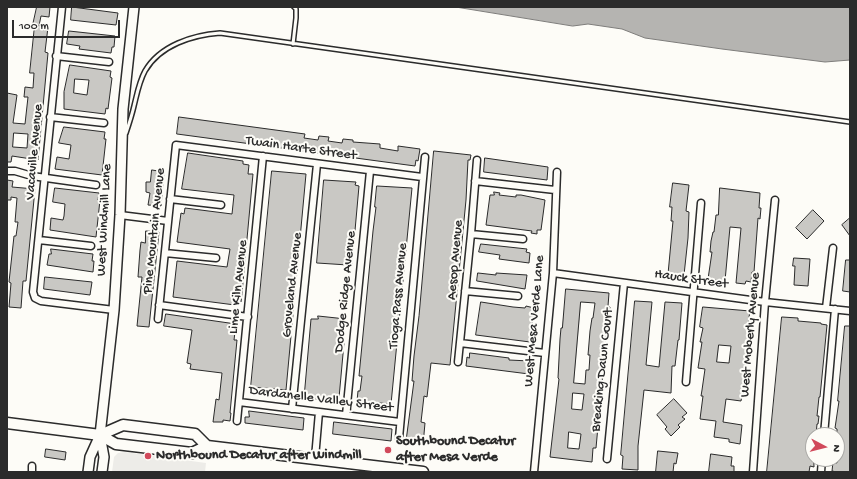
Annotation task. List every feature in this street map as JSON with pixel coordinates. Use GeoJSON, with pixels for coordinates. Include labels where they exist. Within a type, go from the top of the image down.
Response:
{"type":"FeatureCollection","features":[{"type":"Feature","properties":{"kind":"main road"},"geometry":{"type":"LineString","coordinates":[[7,424],[100,435],[116,444],[192,453],[207,446],[423,472]]}},
{"type":"Feature","properties":{"kind":"main road"},"geometry":{"type":"LineString","coordinates":[[100,435],[123,425],[195,434],[207,446]]}},
{"type":"Feature","properties":{"kind":"street","name":"Vacaville Avenue"},"geometry":{"type":"LineString","coordinates":[[62,7],[33,292],[35,298],[41,301],[114,310]]}},
{"type":"Feature","properties":{"kind":"street","name":"West Windmill Lane"},"geometry":{"type":"LineString","coordinates":[[102,472],[104,456],[100,435],[114,310],[120,215],[123,109],[134,7]]}},
{"type":"Feature","properties":{"kind":"street"},"geometry":{"type":"LineString","coordinates":[[56,56],[109,62]]}},
{"type":"Feature","properties":{"kind":"street"},"geometry":{"type":"LineString","coordinates":[[50,117],[104,124]]}},
{"type":"Feature","properties":{"kind":"street","name":"Twain Harte Street"},"geometry":{"type":"LineString","coordinates":[[176,145],[422,177]]}},
{"type":"Feature","properties":{"kind":"street","name":"Pine Mountain Avenue"},"geometry":{"type":"LineString","coordinates":[[158,319],[176,145]]}},
{"type":"Feature","properties":{"kind":"street","name":"Lime Kiln Avenue"},"geometry":{"type":"LineString","coordinates":[[237,421],[263,156]]}},
{"type":"Feature","properties":{"kind":"street","name":"Tioga Pass Avenue"},"geometry":{"type":"LineString","coordinates":[[399,438],[425,157]]}},
{"type":"Feature","properties":{"kind":"street","name":"Aesop Avenue"},"geometry":{"type":"LineString","coordinates":[[458,362],[477,160]]}},
{"type":"Feature","properties":{"kind":"street","name":"Groveland Avenue"},"geometry":{"type":"LineString","coordinates":[[292,409],[317,164]]}},
{"type":"Feature","properties":{"kind":"street"},"geometry":{"type":"LineString","coordinates":[[7,171],[15,171],[32,176],[96,185]]}},
{"type":"Feature","properties":{"kind":"street","name":"Dodge Ridge Avenue"},"geometry":{"type":"LineString","coordinates":[[346,416],[370,171]]}},
{"type":"Feature","properties":{"kind":"street","name":"West Mesa Verde Lane"},"geometry":{"type":"LineString","coordinates":[[534,472],[553,273],[555,190],[557,172]]}},
{"type":"Feature","properties":{"kind":"street"},"geometry":{"type":"LineString","coordinates":[[475,180],[555,190]]}},
{"type":"Feature","properties":{"kind":"street"},"geometry":{"type":"LineString","coordinates":[[170,199],[221,205]]}},
{"type":"Feature","properties":{"kind":"street","name":"West Moberly Avenue"},"geometry":{"type":"LineString","coordinates":[[753,472],[765,302],[775,200]]}},
{"type":"Feature","properties":{"kind":"street"},"geometry":{"type":"LineString","coordinates":[[686,382],[701,203]]}},
{"type":"Feature","properties":{"kind":"street"},"geometry":{"type":"LineString","coordinates":[[120,215],[168,221]]}},
{"type":"Feature","properties":{"kind":"street"},"geometry":{"type":"LineString","coordinates":[[471,234],[523,239]]}},
{"type":"Feature","properties":{"kind":"street"},"geometry":{"type":"LineString","coordinates":[[39,240],[91,246]]}},
{"type":"Feature","properties":{"kind":"street"},"geometry":{"type":"LineString","coordinates":[[826,308],[833,248]]}},
{"type":"Feature","properties":{"kind":"street"},"geometry":{"type":"LineString","coordinates":[[165,253],[216,258]]}},
{"type":"Feature","properties":{"kind":"street","name":"Hauck Street"},"geometry":{"type":"LineString","coordinates":[[553,273],[765,302],[850,311]]}},
{"type":"Feature","properties":{"kind":"street","name":"Breaking Dawn Court"},"geometry":{"type":"LineString","coordinates":[[607,459],[624,283]]}},
{"type":"Feature","properties":{"kind":"street"},"geometry":{"type":"LineString","coordinates":[[465,291],[518,296]]}},
{"type":"Feature","properties":{"kind":"street"},"geometry":{"type":"LineString","coordinates":[[160,305],[248,317]]}},
{"type":"Feature","properties":{"kind":"street"},"geometry":{"type":"LineString","coordinates":[[825,427],[835,309]]}},
{"type":"Feature","properties":{"kind":"street"},"geometry":{"type":"LineString","coordinates":[[460,343],[545,352]]}},
{"type":"Feature","properties":{"kind":"street","name":"Dardanelle Valley Street"},"geometry":{"type":"LineString","coordinates":[[239,402],[400,422]]}},
{"type":"Feature","properties":{"kind":"street"},"geometry":{"type":"LineString","coordinates":[[315,458],[319,412]]}},
{"type":"Feature","properties":{"kind":"street","name":"West Windmill Lane"},"geometry":{"type":"LineString","coordinates":[[88,472],[90,457],[100,435]]}},
{"type":"Feature","properties":{"kind":"lane"},"geometry":{"type":"LineString","coordinates":[[293,44],[296,8]]}},
{"type":"Feature","properties":{"kind":"lane"},"geometry":{"type":"LineString","coordinates":[[122,146],[138,87],[146,70],[158,56],[171,46],[186,39],[204,34],[220,33],[850,122]]}},
{"type":"Feature","properties":{"kind":"shaded area"},"geometry":{"type":"Polygon","coordinates":[[[456,7],[850,7],[850,60],[825,62],[722,49],[645,38],[622,29],[588,24],[573,26],[456,7]]]}},
{"type":"Feature","properties":{"kind":"shaded area"},"geometry":{"type":"Polygon","coordinates":[[[125,452],[206,463],[205,472],[112,472],[114,457],[118,453],[125,452]]]}},
{"type":"Feature","properties":{"kind":"building"},"geometry":{"type":"Polygon","coordinates":[[[37,7],[50,7],[49,17],[41,16],[39,26],[33,25],[37,7]]]}},
{"type":"Feature","properties":{"kind":"building"},"geometry":{"type":"Polygon","coordinates":[[[72,7],[118,13],[116,25],[71,20],[72,7]]]}},
{"type":"Feature","properties":{"kind":"building"},"geometry":{"type":"Polygon","coordinates":[[[35,25],[48,27],[45,52],[48,53],[38,160],[12,156],[11,162],[7,162],[7,93],[17,95],[13,123],[25,124],[28,97],[24,97],[25,87],[33,88],[34,73],[30,73],[35,25]],[[14,133],[13,147],[27,148],[28,134],[14,133]]]}},
{"type":"Feature","properties":{"kind":"building"},"geometry":{"type":"Polygon","coordinates":[[[69,31],[115,36],[114,47],[112,47],[111,53],[79,49],[80,46],[67,44],[69,31]]]}},
{"type":"Feature","properties":{"kind":"building"},"geometry":{"type":"Polygon","coordinates":[[[70,65],[111,71],[110,77],[112,78],[108,109],[106,108],[105,114],[64,109],[64,92],[70,65]],[[75,79],[74,93],[87,95],[89,80],[75,79]]]}},
{"type":"Feature","properties":{"kind":"building"},"geometry":{"type":"Polygon","coordinates":[[[179,117],[305,134],[304,138],[318,140],[319,136],[329,137],[328,141],[342,143],[343,139],[353,140],[353,142],[380,144],[380,148],[398,151],[398,146],[420,149],[418,161],[416,160],[415,166],[177,134],[179,117]]]}},
{"type":"Feature","properties":{"kind":"building"},"geometry":{"type":"Polygon","coordinates":[[[64,127],[105,132],[104,139],[106,139],[102,175],[55,169],[57,157],[69,159],[71,145],[59,143],[64,127]]]}},
{"type":"Feature","properties":{"kind":"building"},"geometry":{"type":"Polygon","coordinates":[[[434,151],[471,155],[470,160],[468,160],[466,200],[450,365],[431,363],[427,397],[424,396],[421,422],[425,423],[423,445],[406,441],[414,381],[412,381],[414,356],[434,151]]]}},
{"type":"Feature","properties":{"kind":"building"},"geometry":{"type":"Polygon","coordinates":[[[188,153],[243,161],[243,164],[249,165],[248,174],[253,174],[241,302],[235,302],[235,305],[173,297],[177,261],[227,267],[230,249],[177,242],[181,213],[184,214],[185,208],[232,214],[234,195],[182,189],[188,153]]]}},
{"type":"Feature","properties":{"kind":"building"},"geometry":{"type":"Polygon","coordinates":[[[485,158],[548,167],[547,180],[484,172],[485,158]]]}},
{"type":"Feature","properties":{"kind":"building"},"geometry":{"type":"Polygon","coordinates":[[[152,170],[164,172],[161,206],[148,205],[150,193],[146,192],[146,182],[150,182],[152,170]]]}},
{"type":"Feature","properties":{"kind":"building"},"geometry":{"type":"Polygon","coordinates":[[[272,171],[306,174],[286,390],[251,387],[272,171]]]}},
{"type":"Feature","properties":{"kind":"building"},"geometry":{"type":"Polygon","coordinates":[[[7,180],[13,181],[12,187],[35,189],[26,281],[23,281],[21,308],[9,307],[11,283],[9,282],[14,236],[16,236],[18,222],[15,222],[17,198],[11,197],[11,200],[7,200],[7,180]]]}},
{"type":"Feature","properties":{"kind":"building"},"geometry":{"type":"Polygon","coordinates":[[[324,180],[356,182],[355,185],[359,186],[352,264],[317,263],[324,180]]]}},
{"type":"Feature","properties":{"kind":"building"},"geometry":{"type":"Polygon","coordinates":[[[673,183],[689,185],[686,211],[689,212],[688,238],[684,275],[668,274],[673,221],[671,221],[672,207],[670,207],[673,183]]]}},
{"type":"Feature","properties":{"kind":"building"},"geometry":{"type":"Polygon","coordinates":[[[377,186],[412,188],[391,404],[357,401],[362,376],[359,376],[377,186]]]}},
{"type":"Feature","properties":{"kind":"building"},"geometry":{"type":"Polygon","coordinates":[[[55,188],[99,193],[98,200],[100,200],[96,237],[50,230],[51,218],[63,220],[64,216],[65,204],[53,202],[55,188]]]}},
{"type":"Feature","properties":{"kind":"building"},"geometry":{"type":"Polygon","coordinates":[[[720,188],[760,193],[759,208],[761,208],[760,219],[758,218],[754,272],[752,272],[751,282],[746,281],[745,284],[736,283],[741,228],[730,227],[725,281],[708,279],[712,252],[710,252],[711,241],[714,232],[716,215],[718,215],[720,188]]]}},
{"type":"Feature","properties":{"kind":"building"},"geometry":{"type":"Polygon","coordinates":[[[494,192],[500,193],[499,195],[516,197],[516,195],[521,195],[545,200],[541,230],[537,230],[537,234],[531,233],[532,231],[486,225],[490,195],[494,195],[494,192]]]}},
{"type":"Feature","properties":{"kind":"building"},"geometry":{"type":"Polygon","coordinates":[[[813,210],[824,221],[807,239],[796,228],[813,210]]]}},
{"type":"Feature","properties":{"kind":"building"},"geometry":{"type":"Polygon","coordinates":[[[850,218],[850,236],[842,225],[850,218]]]}},
{"type":"Feature","properties":{"kind":"building"},"geometry":{"type":"Polygon","coordinates":[[[146,231],[159,232],[149,327],[137,326],[142,277],[138,277],[140,250],[141,242],[145,243],[146,231]]]}},
{"type":"Feature","properties":{"kind":"building"},"geometry":{"type":"Polygon","coordinates":[[[481,244],[527,249],[526,252],[530,253],[529,263],[499,259],[500,255],[479,252],[481,244]]]}},
{"type":"Feature","properties":{"kind":"building"},"geometry":{"type":"Polygon","coordinates":[[[51,249],[93,254],[93,272],[47,265],[49,254],[51,254],[51,249]]]}},
{"type":"Feature","properties":{"kind":"building"},"geometry":{"type":"Polygon","coordinates":[[[794,258],[810,259],[808,286],[794,285],[794,258]]]}},
{"type":"Feature","properties":{"kind":"building"},"geometry":{"type":"Polygon","coordinates":[[[846,260],[850,260],[850,292],[843,291],[846,260]]]}},
{"type":"Feature","properties":{"kind":"building"},"geometry":{"type":"Polygon","coordinates":[[[478,273],[496,275],[496,273],[527,275],[525,289],[477,281],[478,273]]]}},
{"type":"Feature","properties":{"kind":"building"},"geometry":{"type":"Polygon","coordinates":[[[45,277],[92,282],[90,295],[44,289],[45,277]]]}},
{"type":"Feature","properties":{"kind":"building"},"geometry":{"type":"Polygon","coordinates":[[[566,289],[609,293],[608,306],[610,307],[606,333],[605,359],[596,448],[593,448],[592,462],[550,457],[559,379],[560,339],[566,289]],[[581,302],[574,383],[585,384],[586,370],[589,370],[590,355],[588,355],[590,331],[595,303],[581,302]],[[573,393],[572,409],[582,410],[584,394],[573,393]],[[569,432],[568,448],[579,449],[581,434],[569,432]]]}},
{"type":"Feature","properties":{"kind":"building"},"geometry":{"type":"Polygon","coordinates":[[[635,301],[652,302],[646,365],[659,367],[665,302],[682,303],[675,366],[672,366],[671,393],[644,390],[638,446],[638,470],[622,469],[623,456],[621,455],[635,301]]]}},
{"type":"Feature","properties":{"kind":"building"},"geometry":{"type":"Polygon","coordinates":[[[481,302],[513,307],[525,308],[526,306],[534,308],[530,342],[476,335],[481,302]]]}},
{"type":"Feature","properties":{"kind":"building"},"geometry":{"type":"Polygon","coordinates":[[[703,307],[750,311],[748,324],[750,325],[743,377],[745,378],[741,401],[726,399],[723,422],[742,425],[740,444],[729,442],[729,439],[714,437],[716,421],[700,419],[703,396],[701,396],[705,369],[698,368],[702,342],[700,342],[703,328],[700,327],[703,307]],[[719,345],[717,362],[729,363],[731,346],[719,345]]]}},
{"type":"Feature","properties":{"kind":"building"},"geometry":{"type":"Polygon","coordinates":[[[166,314],[236,324],[234,340],[237,340],[230,421],[223,420],[223,422],[213,422],[216,399],[219,400],[222,373],[190,369],[191,364],[187,363],[192,330],[164,326],[166,314]]]}},
{"type":"Feature","properties":{"kind":"building"},"geometry":{"type":"Polygon","coordinates":[[[318,316],[346,319],[341,343],[344,343],[339,398],[333,398],[333,401],[304,398],[311,319],[318,319],[318,316]]]}},
{"type":"Feature","properties":{"kind":"building"},"geometry":{"type":"Polygon","coordinates":[[[782,317],[798,318],[798,321],[827,325],[817,416],[819,416],[818,424],[817,427],[805,427],[805,467],[810,467],[809,472],[767,472],[782,317]]]}},
{"type":"Feature","properties":{"kind":"building"},"geometry":{"type":"Polygon","coordinates":[[[845,326],[850,326],[850,472],[832,471],[832,467],[845,467],[845,427],[835,427],[845,326]]]}},
{"type":"Feature","properties":{"kind":"building"},"geometry":{"type":"Polygon","coordinates":[[[470,353],[509,358],[509,360],[530,361],[529,374],[466,366],[467,357],[469,358],[470,353]]]}},
{"type":"Feature","properties":{"kind":"building"},"geometry":{"type":"Polygon","coordinates":[[[674,399],[687,413],[682,417],[685,419],[678,425],[680,427],[671,436],[665,429],[667,427],[657,415],[674,399]]]}},
{"type":"Feature","properties":{"kind":"building"},"geometry":{"type":"Polygon","coordinates":[[[249,411],[304,418],[303,430],[245,423],[245,417],[249,417],[249,411]]]}},
{"type":"Feature","properties":{"kind":"building"},"geometry":{"type":"Polygon","coordinates":[[[334,422],[392,429],[391,441],[333,434],[334,422]]]}},
{"type":"Feature","properties":{"kind":"building"},"geometry":{"type":"Polygon","coordinates":[[[46,449],[66,452],[65,460],[45,457],[46,449]]]}},
{"type":"Feature","properties":{"kind":"building"},"geometry":{"type":"Polygon","coordinates":[[[658,451],[678,453],[676,464],[674,463],[673,472],[656,472],[658,451]]]}},
{"type":"Feature","properties":{"kind":"building"},"geometry":{"type":"Polygon","coordinates":[[[711,454],[732,457],[731,466],[734,466],[734,472],[709,472],[711,454]]]}},
{"type":"Feature","properties":{"kind":"place","name":"Southbound Decatur after Mesa Verde"},"geometry":{"type":"Point","coordinates":[388,450]}},
{"type":"Feature","properties":{"kind":"place","name":"Northbound Decatur after Windmill"},"geometry":{"type":"Point","coordinates":[148,456]}}]}
